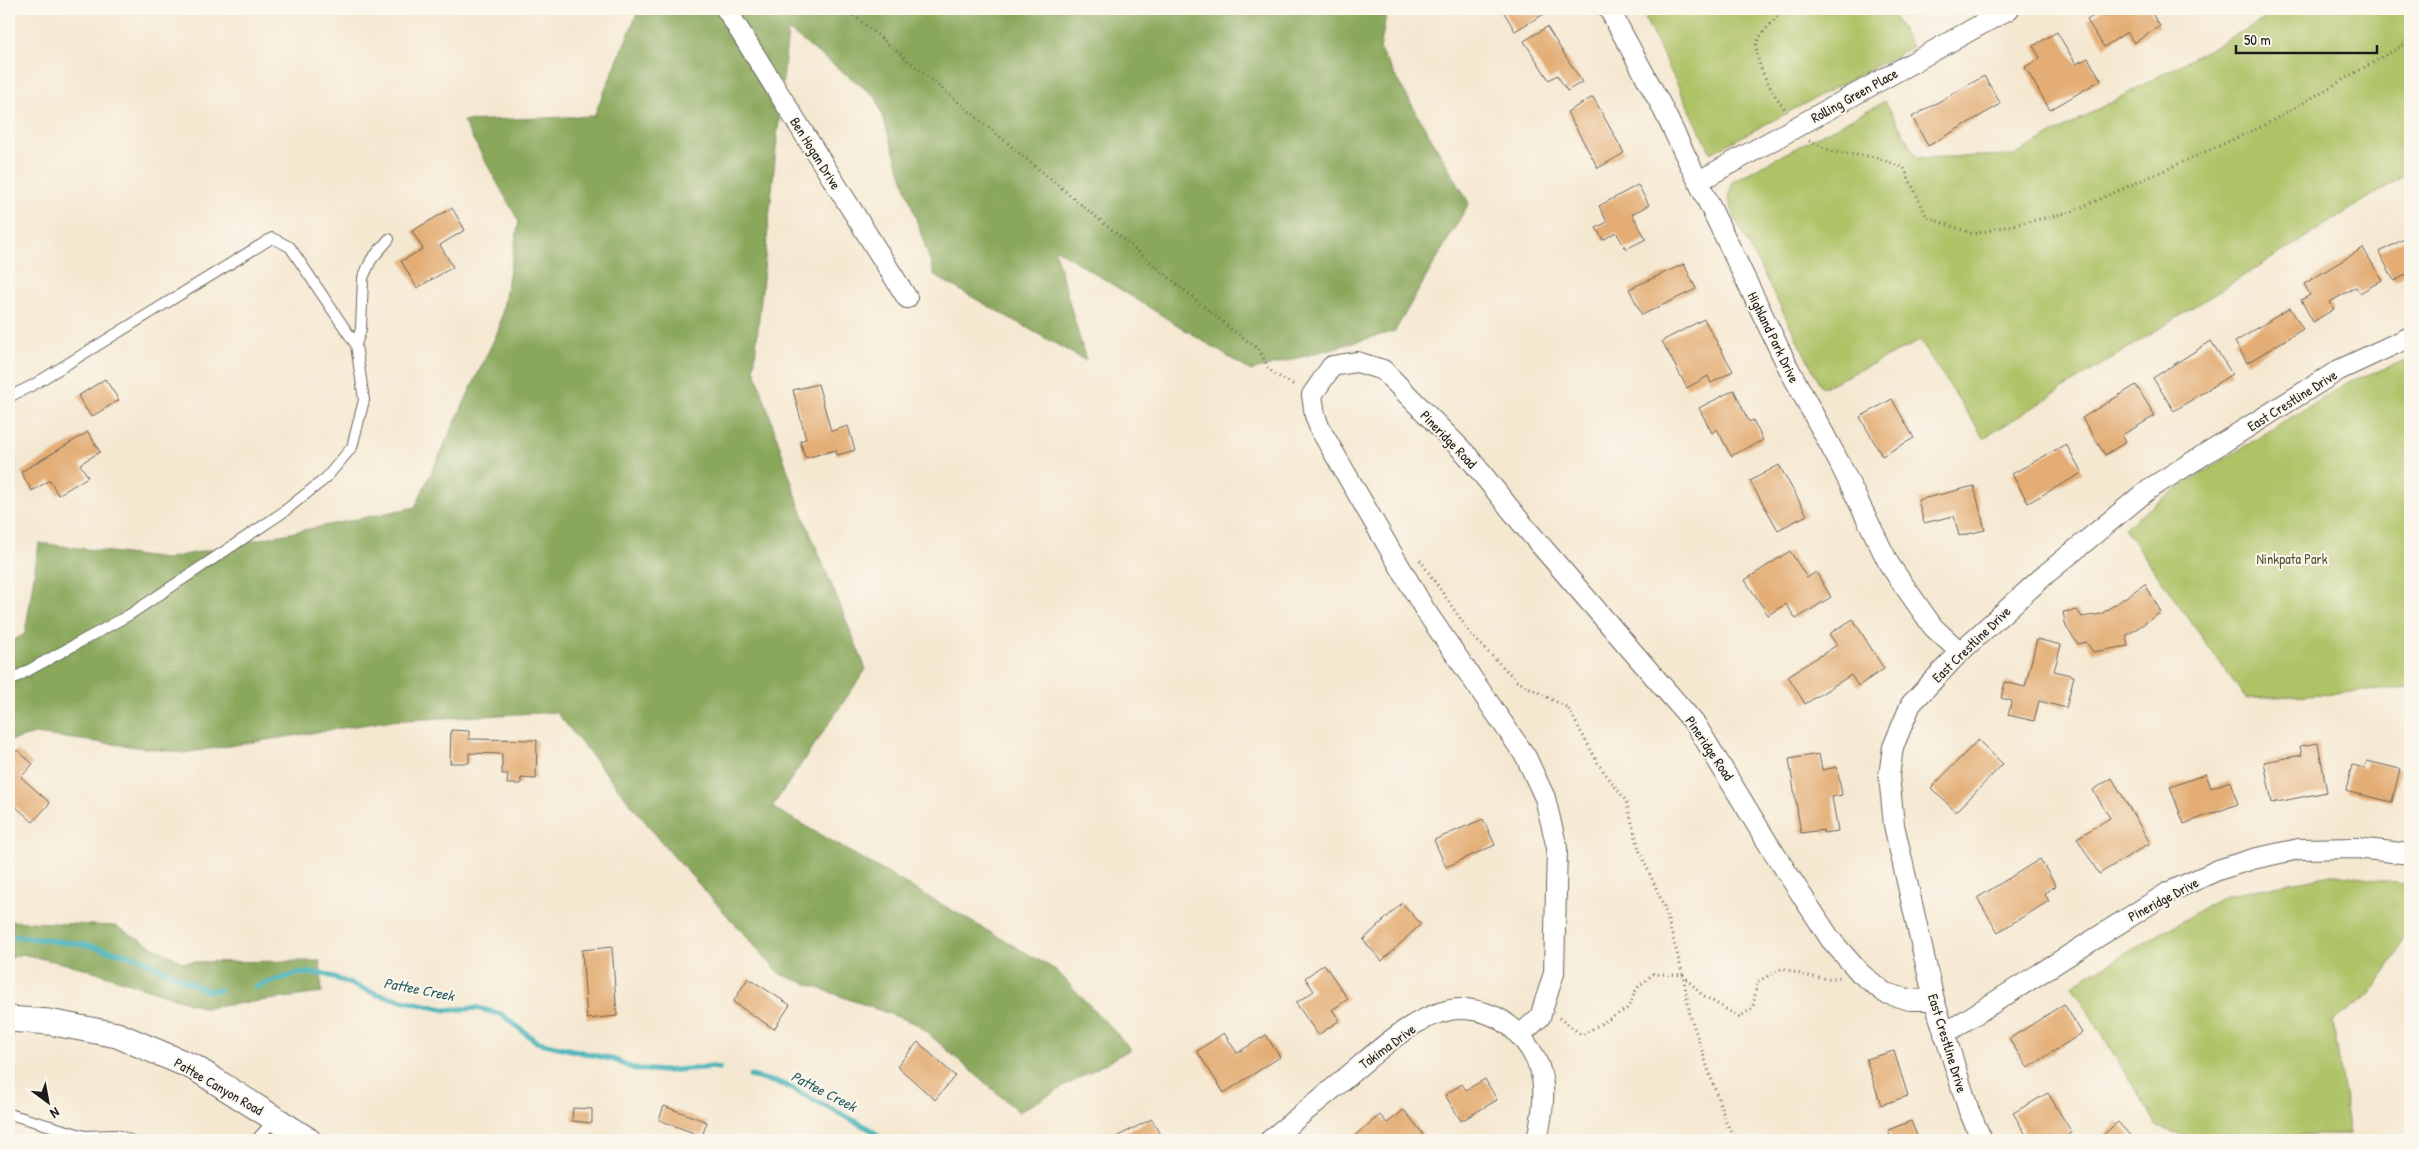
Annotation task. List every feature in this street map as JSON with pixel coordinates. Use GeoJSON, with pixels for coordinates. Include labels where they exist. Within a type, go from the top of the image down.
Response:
{"type":"FeatureCollection","features":[{"type":"Feature","properties":{"kind":"street","name":"Ben Hogan Drive"},"geometry":{"type":"LineString","coordinates":[[726,9],[907,298]]}},
{"type":"Feature","properties":{"kind":"street","name":"Highland Park Drive"},"geometry":{"type":"LineString","coordinates":[[1609,9],[1699,181],[1788,367],[1840,464],[1889,564],[1932,627],[1960,652]]}},
{"type":"Feature","properties":{"kind":"street","name":"Rolling Green Place"},"geometry":{"type":"LineString","coordinates":[[1699,181],[2010,9]]}},
{"type":"Feature","properties":{"kind":"street","name":"East Crestline Drive"},"geometry":{"type":"LineString","coordinates":[[1982,1140],[1969,1111],[1934,1000],[1894,825],[1889,776],[1892,747],[1912,704],[1960,652],[2046,574],[2149,489],[2339,370],[2410,337]]}},
{"type":"Feature","properties":{"kind":"street","name":"Pineridge Road"},"geometry":{"type":"LineString","coordinates":[[1547,1002],[1554,973],[1557,848],[1545,798],[1526,757],[1425,610],[1318,422],[1312,395],[1332,366],[1357,362],[1383,370],[1467,455],[1524,526],[1696,724],[1769,845],[1831,940],[1860,973],[1885,993],[1910,1000],[1934,1000]]}},
{"type":"Feature","properties":{"kind":"street","name":"Pineridge Drive"},"geometry":{"type":"LineString","coordinates":[[1944,1034],[2169,892],[2218,870],[2253,859],[2299,849],[2357,848],[2410,854]]}},
{"type":"Feature","properties":{"kind":"street"},"geometry":{"type":"LineString","coordinates":[[1520,1035],[1540,1017],[1547,1002]]}},
{"type":"Feature","properties":{"kind":"street","name":"Takima Drive"},"geometry":{"type":"LineString","coordinates":[[1270,1140],[1384,1046],[1431,1017],[1450,1010],[1476,1011],[1500,1019],[1520,1035],[1538,1060],[1544,1084],[1537,1140]]}},
{"type":"Feature","properties":{"kind":"street","name":"Pattee Canyon Road"},"geometry":{"type":"LineString","coordinates":[[9,1019],[49,1022],[117,1034],[195,1068],[308,1140]]}},
{"type":"Feature","properties":{"kind":"lane"},"geometry":{"type":"LineString","coordinates":[[9,397],[33,385],[272,238],[290,246],[356,345],[364,400],[352,447],[326,478],[282,513],[129,615],[9,681]]}},
{"type":"Feature","properties":{"kind":"lane"},"geometry":{"type":"LineString","coordinates":[[356,345],[361,329],[363,278],[371,260],[389,239]]}},
{"type":"Feature","properties":{"kind":"lane"},"geometry":{"type":"LineString","coordinates":[[9,1114],[85,1136],[117,1135],[130,1140]]}},
{"type":"Feature","properties":{"kind":"lane"},"geometry":{"type":"LineString","coordinates":[[256,1140],[275,1119]]}},
{"type":"Feature","properties":{"kind":"path"},"geometry":{"type":"LineString","coordinates":[[846,9],[1231,329],[1259,349],[1269,369],[1274,374],[1301,388]]}},
{"type":"Feature","properties":{"kind":"path"},"geometry":{"type":"LineString","coordinates":[[1784,9],[1758,41],[1758,58],[1775,97],[1809,141],[1834,152],[1875,157],[1904,168],[1927,218],[1973,234],[2071,212],[2261,127],[2410,41]]}},
{"type":"Feature","properties":{"kind":"path"},"geometry":{"type":"LineString","coordinates":[[1418,556],[1479,643],[1517,681],[1568,708],[1599,765],[1626,801],[1640,852],[1664,906],[1683,975],[1690,1015],[1726,1122],[1737,1140]]}},
{"type":"Feature","properties":{"kind":"path"},"geometry":{"type":"LineString","coordinates":[[1547,1002],[1557,1017],[1582,1034],[1628,1008],[1637,988],[1653,974],[1683,975],[1701,994],[1739,1017],[1753,1008],[1757,982],[1784,968],[1796,973],[1828,980],[1860,973]]}},
{"type":"Feature","properties":{"kind":"green space"},"geometry":{"type":"Polygon","coordinates":[[[639,9],[1387,9],[1380,50],[1469,203],[1395,331],[1251,371],[1054,248],[1086,361],[935,276],[876,97],[788,30],[754,368],[800,508],[866,669],[772,807],[1056,970],[1131,1049],[1019,1112],[917,1024],[780,974],[669,851],[556,712],[387,721],[184,753],[35,734],[9,741],[9,643],[25,634],[39,543],[165,559],[415,507],[499,329],[519,222],[463,121],[594,116],[639,9]]]}},
{"type":"Feature","properties":{"kind":"green space"},"geometry":{"type":"Polygon","coordinates":[[[1657,9],[1890,9],[1912,47],[1711,153],[1645,19],[1657,9]]]}},
{"type":"Feature","properties":{"kind":"green space"},"geometry":{"type":"Polygon","coordinates":[[[2283,9],[2410,9],[2410,172],[1984,438],[1920,341],[1822,388],[1735,218],[1728,198],[1733,181],[1885,101],[1917,158],[2014,155],[2283,9]]]}},
{"type":"Feature","properties":{"kind":"green space","name":"Ninkpata Park"},"geometry":{"type":"Polygon","coordinates":[[[2405,361],[2410,375],[2410,688],[2246,699],[2124,528],[2170,493],[2348,382],[2405,361]]]}},
{"type":"Feature","properties":{"kind":"green space"},"geometry":{"type":"Polygon","coordinates":[[[2336,874],[2410,885],[2410,912],[2398,953],[2371,993],[2333,1022],[2350,1134],[2309,1134],[2274,1140],[2197,1140],[2158,1127],[2072,985],[2225,896],[2336,874]]]}},
{"type":"Feature","properties":{"kind":"green space"},"geometry":{"type":"Polygon","coordinates":[[[9,921],[115,926],[182,962],[320,961],[322,993],[205,1008],[84,968],[22,954],[9,959],[9,921]]]}},
{"type":"Feature","properties":{"kind":"building"},"geometry":{"type":"Polygon","coordinates":[[[1502,9],[1550,9],[1551,10],[1515,31],[1502,9]]]}},
{"type":"Feature","properties":{"kind":"building"},"geometry":{"type":"Polygon","coordinates":[[[2104,9],[2149,9],[2160,26],[2134,43],[2127,32],[2104,47],[2087,20],[2104,9]]]}},
{"type":"Feature","properties":{"kind":"building"},"geometry":{"type":"Polygon","coordinates":[[[1547,27],[1582,82],[1567,91],[1557,75],[1549,80],[1524,41],[1547,27]]]}},
{"type":"Feature","properties":{"kind":"building"},"geometry":{"type":"Polygon","coordinates":[[[2057,32],[2076,64],[2088,58],[2101,80],[2050,110],[2025,67],[2040,58],[2033,46],[2057,32]]]}},
{"type":"Feature","properties":{"kind":"building"},"geometry":{"type":"Polygon","coordinates":[[[1984,76],[2001,104],[1928,146],[1912,117],[1984,76]]]}},
{"type":"Feature","properties":{"kind":"building"},"geometry":{"type":"Polygon","coordinates":[[[1593,97],[1624,153],[1598,168],[1567,112],[1593,97]]]}},
{"type":"Feature","properties":{"kind":"building"},"geometry":{"type":"Polygon","coordinates":[[[1638,185],[1649,205],[1632,214],[1646,239],[1626,249],[1616,232],[1603,240],[1596,228],[1607,222],[1599,206],[1638,185]]]}},
{"type":"Feature","properties":{"kind":"building"},"geometry":{"type":"Polygon","coordinates":[[[452,208],[465,230],[440,245],[453,267],[417,288],[401,261],[423,249],[412,231],[452,208]]]}},
{"type":"Feature","properties":{"kind":"building"},"geometry":{"type":"Polygon","coordinates":[[[2410,236],[2410,273],[2394,281],[2379,252],[2410,236]]]}},
{"type":"Feature","properties":{"kind":"building"},"geometry":{"type":"Polygon","coordinates":[[[2363,248],[2382,280],[2360,293],[2356,287],[2330,302],[2334,309],[2313,322],[2301,300],[2310,295],[2304,284],[2363,248]]]}},
{"type":"Feature","properties":{"kind":"building"},"geometry":{"type":"Polygon","coordinates":[[[1684,264],[1696,289],[1642,315],[1629,289],[1684,264]]]}},
{"type":"Feature","properties":{"kind":"building"},"geometry":{"type":"Polygon","coordinates":[[[2290,308],[2303,329],[2247,363],[2235,342],[2290,308]]]}},
{"type":"Feature","properties":{"kind":"building"},"geometry":{"type":"Polygon","coordinates":[[[1704,319],[1733,371],[1711,383],[1708,376],[1687,388],[1662,341],[1704,319]]]}},
{"type":"Feature","properties":{"kind":"building"},"geometry":{"type":"Polygon","coordinates":[[[2211,341],[2232,374],[2174,411],[2153,378],[2211,341]]]}},
{"type":"Feature","properties":{"kind":"building"},"geometry":{"type":"Polygon","coordinates":[[[105,379],[119,400],[91,417],[78,396],[105,379]]]}},
{"type":"Feature","properties":{"kind":"building"},"geometry":{"type":"Polygon","coordinates":[[[818,384],[831,431],[848,426],[855,450],[837,455],[836,450],[805,458],[800,441],[806,439],[793,390],[818,384]]]}},
{"type":"Feature","properties":{"kind":"building"},"geometry":{"type":"Polygon","coordinates":[[[2136,385],[2155,416],[2122,435],[2126,442],[2105,455],[2082,418],[2136,385]]]}},
{"type":"Feature","properties":{"kind":"building"},"geometry":{"type":"Polygon","coordinates":[[[1734,390],[1749,422],[1753,420],[1763,440],[1731,456],[1717,429],[1712,433],[1699,408],[1734,390]]]}},
{"type":"Feature","properties":{"kind":"building"},"geometry":{"type":"Polygon","coordinates":[[[1892,399],[1914,438],[1882,456],[1860,417],[1892,399]]]}},
{"type":"Feature","properties":{"kind":"building"},"geometry":{"type":"Polygon","coordinates":[[[88,432],[100,452],[80,464],[88,477],[58,495],[50,480],[32,491],[21,472],[88,432]]]}},
{"type":"Feature","properties":{"kind":"building"},"geometry":{"type":"Polygon","coordinates":[[[2066,444],[2082,473],[2028,503],[2012,474],[2066,444]]]}},
{"type":"Feature","properties":{"kind":"building"},"geometry":{"type":"Polygon","coordinates":[[[1779,465],[1807,515],[1778,530],[1750,481],[1779,465]]]}},
{"type":"Feature","properties":{"kind":"building"},"geometry":{"type":"Polygon","coordinates":[[[1974,486],[1985,530],[1959,536],[1954,516],[1924,523],[1918,500],[1974,486]]]}},
{"type":"Feature","properties":{"kind":"building"},"geometry":{"type":"Polygon","coordinates":[[[1790,551],[1807,578],[1816,572],[1831,597],[1796,619],[1786,604],[1768,615],[1745,580],[1790,551]]]}},
{"type":"Feature","properties":{"kind":"building"},"geometry":{"type":"Polygon","coordinates":[[[2145,584],[2161,612],[2126,636],[2128,646],[2093,652],[2086,642],[2078,644],[2066,627],[2063,612],[2077,610],[2082,617],[2101,614],[2145,584]]]}},
{"type":"Feature","properties":{"kind":"building"},"geometry":{"type":"Polygon","coordinates":[[[1853,619],[1884,669],[1858,686],[1851,675],[1805,704],[1788,676],[1837,645],[1829,634],[1853,619]]]}},
{"type":"Feature","properties":{"kind":"building"},"geometry":{"type":"Polygon","coordinates":[[[2037,639],[2061,645],[2054,671],[2074,676],[2066,708],[2039,701],[2034,721],[2008,715],[2012,701],[2001,698],[2005,682],[2025,687],[2037,639]]]}},
{"type":"Feature","properties":{"kind":"building"},"geometry":{"type":"Polygon","coordinates":[[[451,730],[469,731],[469,739],[537,740],[536,779],[521,778],[521,784],[507,784],[508,774],[502,774],[502,754],[469,753],[469,763],[450,763],[451,730]]]}},
{"type":"Feature","properties":{"kind":"building"},"geometry":{"type":"Polygon","coordinates":[[[1978,740],[2003,764],[1956,812],[1931,788],[1978,740]]]}},
{"type":"Feature","properties":{"kind":"building"},"geometry":{"type":"Polygon","coordinates":[[[2318,743],[2327,792],[2272,803],[2264,762],[2302,755],[2300,746],[2318,743]]]}},
{"type":"Feature","properties":{"kind":"building"},"geometry":{"type":"Polygon","coordinates":[[[17,750],[33,764],[21,777],[50,803],[33,822],[9,801],[9,759],[17,750]]]}},
{"type":"Feature","properties":{"kind":"building"},"geometry":{"type":"Polygon","coordinates":[[[1819,754],[1822,770],[1837,767],[1842,795],[1832,797],[1838,831],[1823,833],[1823,830],[1801,833],[1789,759],[1819,754]]]}},
{"type":"Feature","properties":{"kind":"building"},"geometry":{"type":"Polygon","coordinates":[[[2367,761],[2400,769],[2392,802],[2346,791],[2352,765],[2365,768],[2367,761]]]}},
{"type":"Feature","properties":{"kind":"building"},"geometry":{"type":"Polygon","coordinates":[[[2206,774],[2211,788],[2230,781],[2238,804],[2184,824],[2170,787],[2206,774]]]}},
{"type":"Feature","properties":{"kind":"building"},"geometry":{"type":"Polygon","coordinates":[[[2112,778],[2150,843],[2099,874],[2077,838],[2110,818],[2093,790],[2112,778]]]}},
{"type":"Feature","properties":{"kind":"building"},"geometry":{"type":"Polygon","coordinates":[[[1483,819],[1495,845],[1446,867],[1434,840],[1483,819]]]}},
{"type":"Feature","properties":{"kind":"building"},"geometry":{"type":"Polygon","coordinates":[[[2040,859],[2056,886],[2044,893],[2049,901],[1998,932],[1977,898],[2040,859]]]}},
{"type":"Feature","properties":{"kind":"building"},"geometry":{"type":"Polygon","coordinates":[[[1402,903],[1421,924],[1382,961],[1363,940],[1402,903]]]}},
{"type":"Feature","properties":{"kind":"building"},"geometry":{"type":"Polygon","coordinates":[[[612,947],[617,1016],[587,1019],[582,950],[612,947]]]}},
{"type":"Feature","properties":{"kind":"building"},"geometry":{"type":"Polygon","coordinates":[[[1324,964],[1348,999],[1332,1010],[1340,1020],[1318,1035],[1296,1003],[1314,991],[1305,978],[1324,964]]]}},
{"type":"Feature","properties":{"kind":"building"},"geometry":{"type":"Polygon","coordinates":[[[748,978],[790,1005],[774,1029],[733,1002],[748,978]]]}},
{"type":"Feature","properties":{"kind":"building"},"geometry":{"type":"Polygon","coordinates":[[[2064,1004],[2082,1033],[2028,1068],[2009,1039],[2064,1004]]]}},
{"type":"Feature","properties":{"kind":"building"},"geometry":{"type":"Polygon","coordinates":[[[1224,1033],[1237,1053],[1266,1035],[1280,1057],[1224,1093],[1197,1051],[1224,1033]]]}},
{"type":"Feature","properties":{"kind":"building"},"geometry":{"type":"Polygon","coordinates":[[[918,1042],[955,1076],[935,1100],[897,1066],[918,1042]]]}},
{"type":"Feature","properties":{"kind":"building"},"geometry":{"type":"Polygon","coordinates":[[[1894,1051],[1908,1096],[1881,1105],[1866,1059],[1894,1051]]]}},
{"type":"Feature","properties":{"kind":"building"},"geometry":{"type":"Polygon","coordinates":[[[1485,1079],[1497,1100],[1461,1121],[1445,1095],[1462,1084],[1466,1090],[1485,1079]]]}},
{"type":"Feature","properties":{"kind":"building"},"geometry":{"type":"Polygon","coordinates":[[[2048,1093],[2072,1133],[2059,1140],[2052,1140],[2049,1134],[2038,1140],[2029,1140],[2013,1113],[2048,1093]]]}},
{"type":"Feature","properties":{"kind":"building"},"geometry":{"type":"Polygon","coordinates":[[[664,1106],[707,1122],[702,1136],[659,1120],[664,1106]]]}},
{"type":"Feature","properties":{"kind":"building"},"geometry":{"type":"Polygon","coordinates":[[[573,1108],[592,1109],[592,1123],[572,1121],[573,1108]]]}},
{"type":"Feature","properties":{"kind":"building"},"geometry":{"type":"Polygon","coordinates":[[[1404,1110],[1423,1134],[1416,1140],[1349,1140],[1380,1115],[1387,1123],[1404,1110]]]}},
{"type":"Feature","properties":{"kind":"building"},"geometry":{"type":"Polygon","coordinates":[[[1152,1119],[1162,1139],[1110,1140],[1152,1119]]]}},
{"type":"Feature","properties":{"kind":"building"},"geometry":{"type":"Polygon","coordinates":[[[1911,1121],[1919,1140],[1892,1140],[1888,1130],[1911,1121]]]}},
{"type":"Feature","properties":{"kind":"building"},"geometry":{"type":"Polygon","coordinates":[[[2118,1122],[2134,1140],[2097,1140],[2118,1122]]]}},
{"type":"Feature","properties":{"kind":"waterway","name":"Pattee Creek"},"geometry":{"type":"LineString","coordinates":[[9,935],[86,945],[137,957],[207,991],[220,990]]}},
{"type":"Feature","properties":{"kind":"waterway","name":"Pattee Creek"},"geometry":{"type":"LineString","coordinates":[[255,987],[299,973],[325,974],[379,995],[447,1010],[477,1008],[501,1014],[537,1042],[615,1060],[634,1069],[664,1071],[719,1068]]}},
{"type":"Feature","properties":{"kind":"waterway","name":"Pattee Creek"},"geometry":{"type":"LineString","coordinates":[[750,1076],[783,1084],[870,1129],[883,1140]]}}]}
